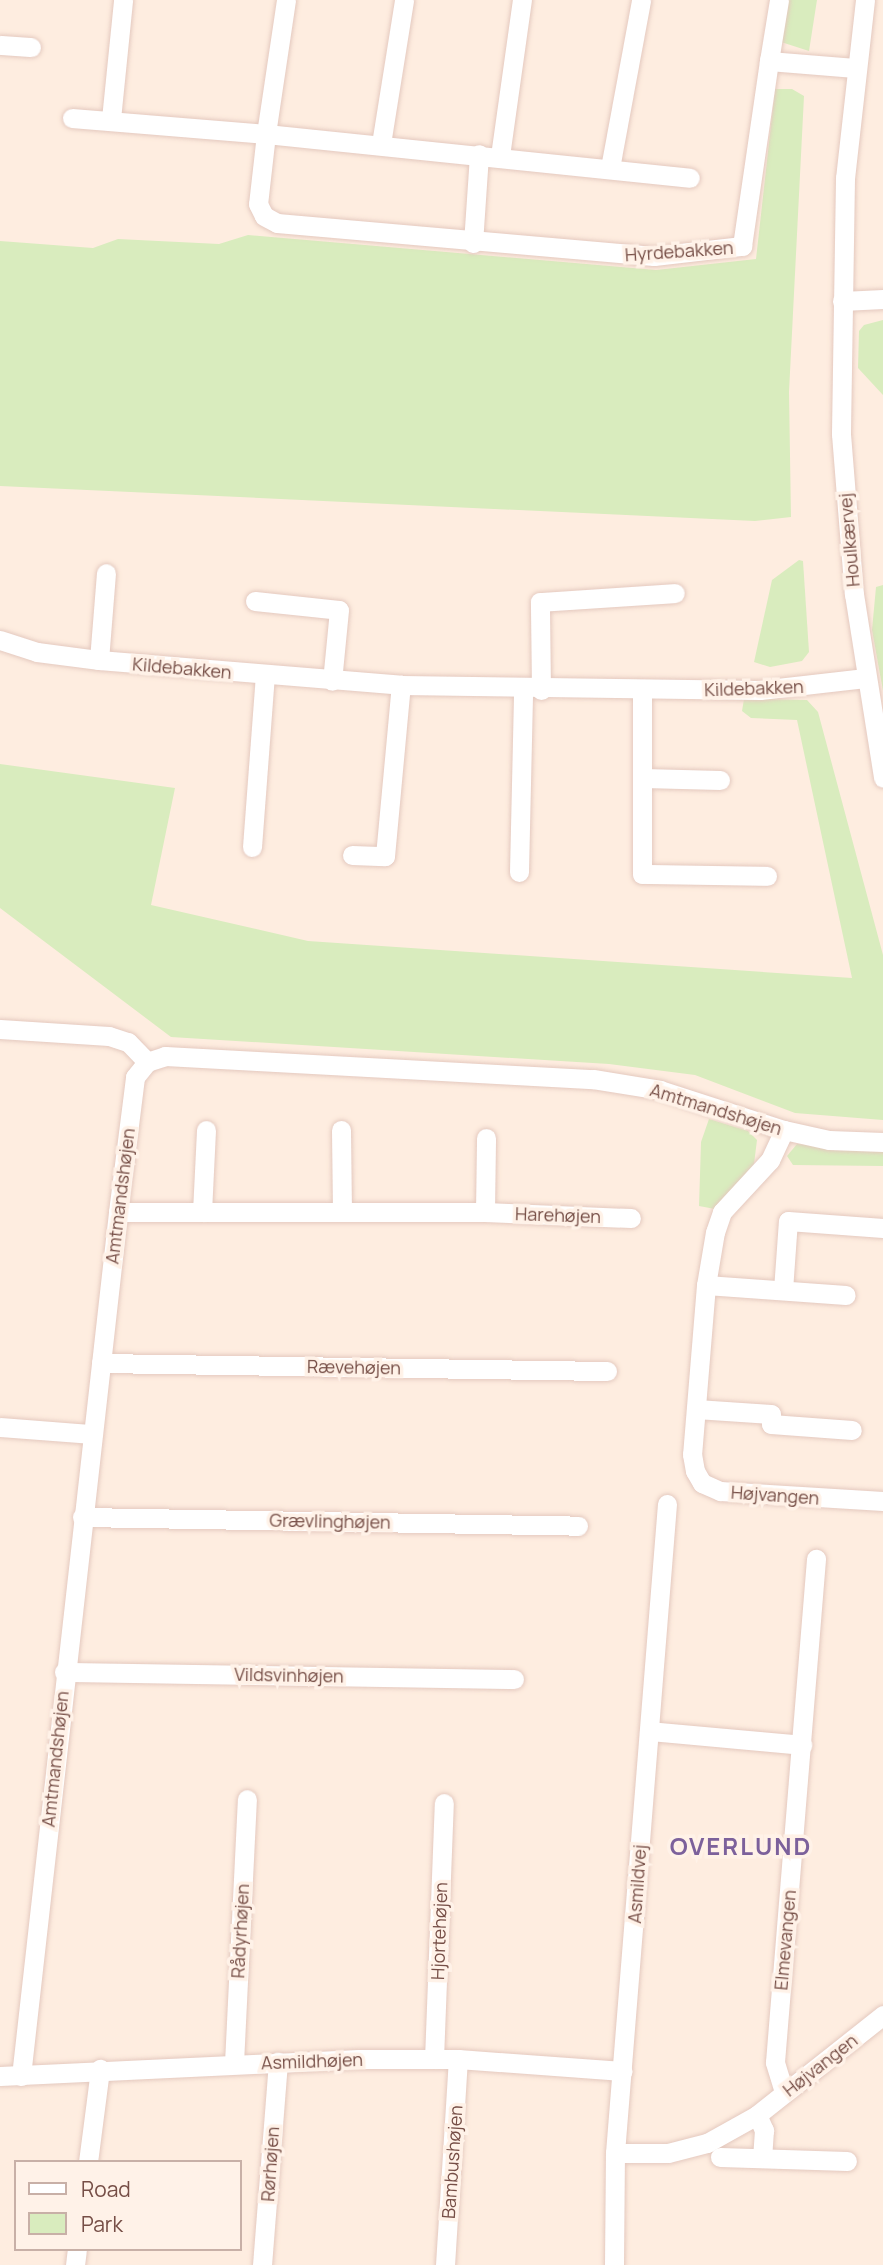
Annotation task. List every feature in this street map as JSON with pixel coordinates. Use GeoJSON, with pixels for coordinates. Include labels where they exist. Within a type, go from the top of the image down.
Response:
{"type":"FeatureCollection","features":[{"type":"Feature","properties":{"kind":"street"},"geometry":{"type":"LineString","coordinates":[[111,119],[123,0]]}},
{"type":"Feature","properties":{"kind":"street","name":"Hyrdebakken"},"geometry":{"type":"LineString","coordinates":[[286,0],[258,204],[264,216],[277,223],[473,243],[643,256],[742,246],[779,0]]}},
{"type":"Feature","properties":{"kind":"street"},"geometry":{"type":"LineString","coordinates":[[382,144],[404,0]]}},
{"type":"Feature","properties":{"kind":"street"},"geometry":{"type":"LineString","coordinates":[[500,156],[522,0]]}},
{"type":"Feature","properties":{"kind":"street"},"geometry":{"type":"LineString","coordinates":[[610,168],[640,0]]}},
{"type":"Feature","properties":{"kind":"street","name":"Houlkærvej"},"geometry":{"type":"LineString","coordinates":[[865,0],[855,68],[845,178],[841,433],[865,678],[883,778]]}},
{"type":"Feature","properties":{"kind":"street"},"geometry":{"type":"LineString","coordinates":[[0,45],[31,47]]}},
{"type":"Feature","properties":{"kind":"street"},"geometry":{"type":"LineString","coordinates":[[769,61],[855,68]]}},
{"type":"Feature","properties":{"kind":"street"},"geometry":{"type":"LineString","coordinates":[[72,118],[111,119],[382,144],[690,177]]}},
{"type":"Feature","properties":{"kind":"street"},"geometry":{"type":"LineString","coordinates":[[473,243],[479,154]]}},
{"type":"Feature","properties":{"kind":"street"},"geometry":{"type":"LineString","coordinates":[[842,301],[883,299]]}},
{"type":"Feature","properties":{"kind":"street"},"geometry":{"type":"LineString","coordinates":[[99,660],[106,573]]}},
{"type":"Feature","properties":{"kind":"street"},"geometry":{"type":"LineString","coordinates":[[519,872],[540,602],[675,593]]}},
{"type":"Feature","properties":{"kind":"street"},"geometry":{"type":"LineString","coordinates":[[254,601],[339,610],[332,681]]}},
{"type":"Feature","properties":{"kind":"street","name":"Kildebakken"},"geometry":{"type":"LineString","coordinates":[[0,640],[37,652],[99,660],[265,676],[401,685],[532,690],[760,690],[865,678]]}},
{"type":"Feature","properties":{"kind":"street"},"geometry":{"type":"LineString","coordinates":[[252,847],[265,676]]}},
{"type":"Feature","properties":{"kind":"street"},"geometry":{"type":"LineString","coordinates":[[352,855],[384,856],[401,685]]}},
{"type":"Feature","properties":{"kind":"street"},"geometry":{"type":"LineString","coordinates":[[642,690],[642,874],[767,876]]}},
{"type":"Feature","properties":{"kind":"street"},"geometry":{"type":"LineString","coordinates":[[643,778],[720,780]]}},
{"type":"Feature","properties":{"kind":"street"},"geometry":{"type":"LineString","coordinates":[[0,1029],[109,1036],[128,1042],[147,1062]]}},
{"type":"Feature","properties":{"kind":"street","name":"Amtmandshøjen"},"geometry":{"type":"LineString","coordinates":[[21,2076],[90,1434],[135,1077],[147,1062],[165,1056],[593,1079],[660,1090],[784,1130],[829,1140],[883,1142]]}},
{"type":"Feature","properties":{"kind":"street"},"geometry":{"type":"LineString","coordinates":[[202,1212],[205,1130]]}},
{"type":"Feature","properties":{"kind":"street"},"geometry":{"type":"LineString","coordinates":[[341,1130],[342,1212]]}},
{"type":"Feature","properties":{"kind":"street","name":"Højvangen"},"geometry":{"type":"LineString","coordinates":[[784,1130],[770,1160],[722,1212],[706,1285],[692,1454],[702,1483],[720,1491],[883,1502]]}},
{"type":"Feature","properties":{"kind":"street"},"geometry":{"type":"LineString","coordinates":[[485,1212],[486,1138]]}},
{"type":"Feature","properties":{"kind":"street","name":"Harehøjen"},"geometry":{"type":"LineString","coordinates":[[118,1212],[485,1212],[631,1218]]}},
{"type":"Feature","properties":{"kind":"street"},"geometry":{"type":"LineString","coordinates":[[783,1290],[788,1221],[883,1228]]}},
{"type":"Feature","properties":{"kind":"street"},"geometry":{"type":"LineString","coordinates":[[706,1285],[846,1295]]}},
{"type":"Feature","properties":{"kind":"street","name":"Rævehøjen"},"geometry":{"type":"LineString","coordinates":[[101,1363],[607,1371]]}},
{"type":"Feature","properties":{"kind":"street"},"geometry":{"type":"LineString","coordinates":[[696,1409],[771,1415],[771,1424],[852,1430]]}},
{"type":"Feature","properties":{"kind":"street"},"geometry":{"type":"LineString","coordinates":[[0,1427],[90,1434]]}},
{"type":"Feature","properties":{"kind":"street","name":"Asmildvej"},"geometry":{"type":"LineString","coordinates":[[614,2265],[615,2153],[667,1504]]}},
{"type":"Feature","properties":{"kind":"street","name":"Grævlinghøjen"},"geometry":{"type":"LineString","coordinates":[[82,1517],[578,1526]]}},
{"type":"Feature","properties":{"kind":"street","name":"Elmevangen"},"geometry":{"type":"LineString","coordinates":[[784,2092],[775,2063],[816,1559]]}},
{"type":"Feature","properties":{"kind":"street","name":"Vildsvinhøjen"},"geometry":{"type":"LineString","coordinates":[[64,1672],[514,1679]]}},
{"type":"Feature","properties":{"kind":"street"},"geometry":{"type":"LineString","coordinates":[[649,1731],[802,1745]]}},
{"type":"Feature","properties":{"kind":"street","name":"Rådyrhøjen"},"geometry":{"type":"LineString","coordinates":[[234,2063],[247,1799]]}},
{"type":"Feature","properties":{"kind":"street","name":"Hjortehøjen"},"geometry":{"type":"LineString","coordinates":[[434,2059],[444,1803]]}},
{"type":"Feature","properties":{"kind":"street","name":"Højvangen"},"geometry":{"type":"LineString","coordinates":[[615,2153],[668,2153],[707,2143],[757,2115],[883,2015]]}},
{"type":"Feature","properties":{"kind":"street","name":"Asmildhøjen"},"geometry":{"type":"LineString","coordinates":[[0,2076],[234,2063],[434,2059],[623,2071]]}},
{"type":"Feature","properties":{"kind":"street","name":"Bambushøjen"},"geometry":{"type":"LineString","coordinates":[[445,2265],[458,2059]]}},
{"type":"Feature","properties":{"kind":"street","name":"Rørhøjen"},"geometry":{"type":"LineString","coordinates":[[262,2265],[278,2062]]}},
{"type":"Feature","properties":{"kind":"street"},"geometry":{"type":"LineString","coordinates":[[88,2160],[100,2069]]}},
{"type":"Feature","properties":{"kind":"street"},"geometry":{"type":"LineString","coordinates":[[757,2115],[764,2130],[762,2158]]}},
{"type":"Feature","properties":{"kind":"street"},"geometry":{"type":"LineString","coordinates":[[720,2157],[847,2161]]}},
{"type":"Feature","properties":{"kind":"green space"},"geometry":{"type":"Polygon","coordinates":[[[787,0],[817,0],[809,51],[781,42],[787,0]]]}},
{"type":"Feature","properties":{"kind":"green space"},"geometry":{"type":"Polygon","coordinates":[[[775,89],[792,89],[804,96],[789,392],[791,517],[755,521],[0,486],[0,241],[93,248],[118,239],[219,244],[248,235],[656,270],[756,259],[775,89]]]}},
{"type":"Feature","properties":{"kind":"green space"},"geometry":{"type":"Polygon","coordinates":[[[883,320],[883,395],[858,368],[859,331],[864,325],[883,320]]]}},
{"type":"Feature","properties":{"kind":"green space"},"geometry":{"type":"Polygon","coordinates":[[[799,560],[803,561],[809,652],[802,661],[770,667],[754,662],[772,580],[799,560]]]}},
{"type":"Feature","properties":{"kind":"green space"},"geometry":{"type":"Polygon","coordinates":[[[883,585],[883,691],[872,630],[876,587],[883,585]]]}},
{"type":"Feature","properties":{"kind":"green space"},"geometry":{"type":"Polygon","coordinates":[[[744,699],[807,700],[818,712],[883,955],[883,1120],[795,1113],[695,1075],[609,1064],[171,1037],[0,908],[0,764],[175,788],[151,905],[308,941],[852,978],[797,720],[751,718],[742,711],[744,699]]]}},
{"type":"Feature","properties":{"kind":"green space"},"geometry":{"type":"Polygon","coordinates":[[[709,1119],[748,1131],[757,1140],[754,1164],[715,1209],[699,1206],[701,1142],[709,1119]]]}},
{"type":"Feature","properties":{"kind":"green space"},"geometry":{"type":"Polygon","coordinates":[[[797,1144],[883,1151],[883,1166],[793,1165],[787,1156],[797,1144]]]}},
{"type":"Feature","properties":{"kind":"district","name":"OVERLUND"},"geometry":{"type":"Point","coordinates":[741,1846]}}]}
